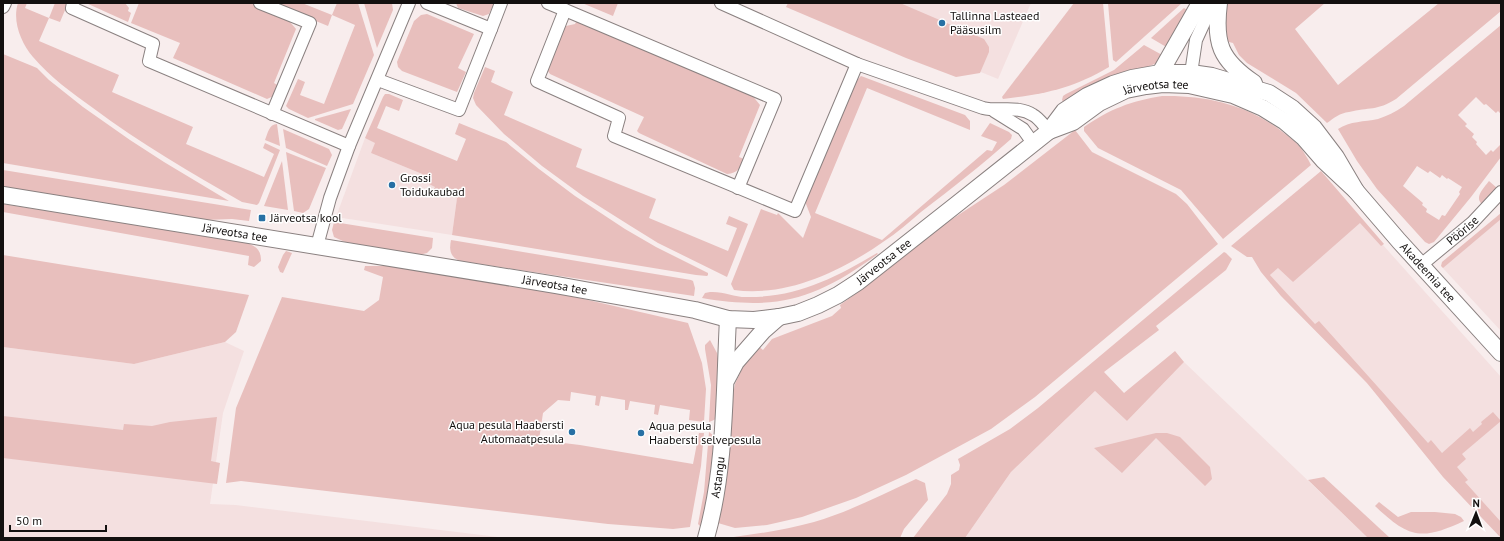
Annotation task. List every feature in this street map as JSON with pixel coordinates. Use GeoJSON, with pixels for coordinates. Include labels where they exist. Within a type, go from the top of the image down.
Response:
{"type":"FeatureCollection","features":[{"type":"Feature","properties":{"kind":"main road"},"geometry":{"type":"LineString","coordinates":[[1160,73],[1200,3]]}},
{"type":"Feature","properties":{"kind":"main road"},"geometry":{"type":"LineString","coordinates":[[1219,3],[1216,25],[1222,51],[1230,65],[1269,93]]}},
{"type":"Feature","properties":{"kind":"main road","name":"Järveotsa tee"},"geometry":{"type":"LineString","coordinates":[[3,195],[556,284],[687,309],[728,319],[754,320],[779,317],[818,305],[838,295],[858,282],[1049,131],[1064,110],[1087,96],[1119,82],[1160,73],[1190,79]]}},
{"type":"Feature","properties":{"kind":"main road","name":"Akadeemia tee"},"geometry":{"type":"LineString","coordinates":[[1190,79],[1212,76],[1269,93],[1292,108],[1314,128],[1336,157],[1356,191]]}},
{"type":"Feature","properties":{"kind":"main road","name":"Järveotsa tee"},"geometry":{"type":"LineString","coordinates":[[1049,131],[1073,122],[1099,103],[1126,90],[1190,79]]}},
{"type":"Feature","properties":{"kind":"main road","name":"Akadeemia tee"},"geometry":{"type":"LineString","coordinates":[[1190,79],[1263,108],[1284,121],[1304,138],[1324,161],[1356,191],[1501,353]]}},
{"type":"Feature","properties":{"kind":"main road"},"geometry":{"type":"LineString","coordinates":[[725,384],[736,362],[763,331],[779,317]]}},
{"type":"Feature","properties":{"kind":"main road","name":"Astangu"},"geometry":{"type":"LineString","coordinates":[[706,538],[719,469],[728,319]]}},
{"type":"Feature","properties":{"kind":"street"},"geometry":{"type":"LineString","coordinates":[[3,7],[5,3]]}},
{"type":"Feature","properties":{"kind":"street"},"geometry":{"type":"LineString","coordinates":[[74,3],[72,8],[153,44],[150,61],[349,146]]}},
{"type":"Feature","properties":{"kind":"street"},"geometry":{"type":"LineString","coordinates":[[260,3],[310,23],[272,114]]}},
{"type":"Feature","properties":{"kind":"street"},"geometry":{"type":"LineString","coordinates":[[317,246],[330,198],[349,146],[378,80],[409,3]]}},
{"type":"Feature","properties":{"kind":"street"},"geometry":{"type":"LineString","coordinates":[[427,3],[491,29]]}},
{"type":"Feature","properties":{"kind":"street"},"geometry":{"type":"LineString","coordinates":[[378,80],[459,110],[501,3]]}},
{"type":"Feature","properties":{"kind":"street"},"geometry":{"type":"LineString","coordinates":[[548,3],[775,99],[738,188]]}},
{"type":"Feature","properties":{"kind":"street"},"geometry":{"type":"LineString","coordinates":[[721,3],[857,64],[994,111],[1023,129],[1034,143]]}},
{"type":"Feature","properties":{"kind":"street","name":"Järveotsa tee"},"geometry":{"type":"LineString","coordinates":[[1190,79],[1196,40],[1213,3]]}},
{"type":"Feature","properties":{"kind":"street"},"geometry":{"type":"LineString","coordinates":[[565,10],[537,81],[620,118],[614,136],[795,212],[857,64]]}},
{"type":"Feature","properties":{"kind":"street"},"geometry":{"type":"LineString","coordinates":[[994,111],[1019,109],[1034,115],[1049,131]]}},
{"type":"Feature","properties":{"kind":"street","name":"Pöörise"},"geometry":{"type":"LineString","coordinates":[[1421,265],[1472,223],[1501,192]]}},
{"type":"Feature","properties":{"kind":"shaded area"},"geometry":{"type":"Polygon","coordinates":[[[18,3],[27,3],[25,8],[49,18],[39,41],[119,75],[112,92],[193,127],[186,144],[264,177],[274,154],[263,148],[265,143],[280,150],[259,203],[257,205],[242,202],[185,169],[129,133],[62,84],[33,57],[21,39],[16,17],[18,3]]]}},
{"type":"Feature","properties":{"kind":"shaded area"},"geometry":{"type":"Polygon","coordinates":[[[55,3],[68,3],[60,22],[49,18],[55,3]]]}},
{"type":"Feature","properties":{"kind":"shaded area"},"geometry":{"type":"Polygon","coordinates":[[[86,3],[125,3],[129,8],[128,11],[131,13],[128,22],[86,3]]]}},
{"type":"Feature","properties":{"kind":"shaded area"},"geometry":{"type":"Polygon","coordinates":[[[139,3],[254,3],[284,15],[296,29],[274,83],[279,86],[276,95],[267,99],[173,58],[180,43],[131,23],[139,3]]]}},
{"type":"Feature","properties":{"kind":"shaded area"},"geometry":{"type":"Polygon","coordinates":[[[272,3],[302,3],[332,15],[328,26],[272,3]]]}},
{"type":"Feature","properties":{"kind":"shaded area"},"geometry":{"type":"Polygon","coordinates":[[[337,3],[358,3],[374,55],[353,104],[308,118],[286,106],[298,79],[305,82],[300,95],[324,104],[355,25],[332,15],[337,3]]]}},
{"type":"Feature","properties":{"kind":"shaded area"},"geometry":{"type":"Polygon","coordinates":[[[364,3],[392,3],[393,10],[377,48],[364,3]]]}},
{"type":"Feature","properties":{"kind":"shaded area"},"geometry":{"type":"Polygon","coordinates":[[[456,3],[494,3],[489,14],[483,16],[458,8],[456,3]]]}},
{"type":"Feature","properties":{"kind":"shaded area"},"geometry":{"type":"Polygon","coordinates":[[[582,3],[618,3],[613,16],[582,3]]]}},
{"type":"Feature","properties":{"kind":"shaded area"},"geometry":{"type":"Polygon","coordinates":[[[788,3],[900,3],[984,39],[989,47],[989,52],[980,73],[956,77],[906,58],[786,7],[788,3]]]}},
{"type":"Feature","properties":{"kind":"shaded area","name":"Tallinna Lasteaed Pääsusilm"},"geometry":{"type":"Polygon","coordinates":[[[811,3],[1031,3],[998,79],[811,3]]]}},
{"type":"Feature","properties":{"kind":"shaded area"},"geometry":{"type":"Polygon","coordinates":[[[1074,3],[1103,3],[1109,67],[1083,81],[1058,89],[1032,95],[1003,99],[1002,97],[1074,3]]]}},
{"type":"Feature","properties":{"kind":"shaded area"},"geometry":{"type":"Polygon","coordinates":[[[1108,3],[1182,3],[1116,62],[1113,60],[1108,3]]]}},
{"type":"Feature","properties":{"kind":"shaded area"},"geometry":{"type":"Polygon","coordinates":[[[1227,3],[1325,3],[1295,29],[1338,85],[1439,3],[1501,3],[1501,11],[1396,99],[1378,107],[1343,113],[1327,123],[1296,93],[1247,63],[1239,55],[1233,43],[1225,41],[1223,14],[1227,3]]]}},
{"type":"Feature","properties":{"kind":"shaded area"},"geometry":{"type":"Polygon","coordinates":[[[1184,8],[1187,10],[1168,48],[1151,38],[1184,8]]]}},
{"type":"Feature","properties":{"kind":"shaded area"},"geometry":{"type":"Polygon","coordinates":[[[427,14],[474,34],[458,68],[466,72],[457,92],[402,71],[398,67],[397,62],[414,21],[421,15],[427,14]]]}},
{"type":"Feature","properties":{"kind":"shaded area"},"geometry":{"type":"Polygon","coordinates":[[[578,18],[747,89],[760,105],[739,157],[744,159],[738,170],[727,174],[639,133],[637,131],[644,117],[550,74],[547,70],[561,30],[566,26],[575,24],[578,18]]]}},
{"type":"Feature","properties":{"kind":"shaded area"},"geometry":{"type":"Polygon","coordinates":[[[1501,25],[1501,114],[1498,111],[1496,113],[1486,104],[1484,105],[1476,97],[1458,115],[1467,124],[1465,126],[1474,134],[1472,137],[1477,142],[1476,144],[1486,155],[1491,150],[1493,152],[1501,144],[1501,157],[1471,197],[1434,242],[1429,244],[1425,242],[1377,189],[1357,161],[1338,129],[1352,123],[1378,119],[1391,114],[1404,106],[1501,25]],[[1417,166],[1403,186],[1423,203],[1422,205],[1427,209],[1426,212],[1439,220],[1442,215],[1445,216],[1460,194],[1459,192],[1462,187],[1442,175],[1440,178],[1430,171],[1428,173],[1417,166]]]}},
{"type":"Feature","properties":{"kind":"shaded area"},"geometry":{"type":"Polygon","coordinates":[[[1144,45],[1164,56],[1159,62],[1064,103],[1062,100],[1063,96],[1114,70],[1144,45]]]}},
{"type":"Feature","properties":{"kind":"shaded area"},"geometry":{"type":"Polygon","coordinates":[[[3,54],[37,68],[49,80],[83,107],[130,140],[229,201],[3,163],[3,54]]]}},
{"type":"Feature","properties":{"kind":"shaded area"},"geometry":{"type":"Polygon","coordinates":[[[485,67],[495,71],[491,82],[513,92],[504,115],[582,149],[576,167],[656,199],[649,218],[728,251],[737,228],[726,224],[729,216],[748,224],[727,277],[658,243],[583,196],[542,166],[504,134],[476,105],[473,98],[485,67]]]}},
{"type":"Feature","properties":{"kind":"shaded area"},"geometry":{"type":"Polygon","coordinates":[[[861,76],[965,115],[970,121],[970,130],[867,88],[815,213],[882,240],[987,150],[992,151],[997,142],[981,136],[990,123],[1009,132],[1012,135],[1011,139],[893,235],[849,263],[812,280],[793,286],[774,290],[734,290],[731,284],[761,209],[777,215],[778,213],[803,238],[811,217],[806,200],[855,82],[861,76]]]}},
{"type":"Feature","properties":{"kind":"shaded area"},"geometry":{"type":"Polygon","coordinates":[[[385,94],[389,94],[403,100],[399,111],[386,106],[377,128],[457,161],[466,139],[455,134],[459,123],[506,142],[575,196],[625,229],[656,247],[708,273],[708,275],[696,275],[452,235],[457,198],[434,189],[435,187],[429,184],[432,178],[371,153],[375,143],[365,138],[385,94]]]}},
{"type":"Feature","properties":{"kind":"shaded area"},"geometry":{"type":"Polygon","coordinates":[[[1162,96],[1195,97],[1211,100],[1242,109],[1256,115],[1271,123],[1294,141],[1311,165],[1223,239],[1181,190],[1098,148],[1084,131],[1084,127],[1103,115],[1140,100],[1162,96]]]}},
{"type":"Feature","properties":{"kind":"shaded area"},"geometry":{"type":"Polygon","coordinates":[[[351,109],[342,129],[338,130],[315,120],[315,119],[351,109]]]}},
{"type":"Feature","properties":{"kind":"shaded area"},"geometry":{"type":"Polygon","coordinates":[[[277,124],[280,146],[265,140],[270,127],[277,124]]]}},
{"type":"Feature","properties":{"kind":"shaded area"},"geometry":{"type":"Polygon","coordinates":[[[283,129],[329,149],[332,155],[327,166],[286,148],[283,129]]]}},
{"type":"Feature","properties":{"kind":"shaded area"},"geometry":{"type":"Polygon","coordinates":[[[1075,130],[1092,152],[1176,194],[1187,204],[1218,244],[1035,397],[991,429],[906,475],[856,498],[802,517],[767,525],[735,528],[718,523],[727,463],[732,400],[735,384],[743,366],[757,345],[763,350],[772,339],[832,316],[841,308],[840,305],[940,227],[1004,185],[1075,130]]]}},
{"type":"Feature","properties":{"kind":"shaded area"},"geometry":{"type":"Polygon","coordinates":[[[365,138],[376,143],[371,153],[432,178],[435,187],[434,189],[457,198],[452,235],[336,217],[365,138]]]}},
{"type":"Feature","properties":{"kind":"shaded area"},"geometry":{"type":"Polygon","coordinates":[[[286,152],[326,168],[309,209],[303,213],[294,211],[286,152]]]}},
{"type":"Feature","properties":{"kind":"shaded area"},"geometry":{"type":"Polygon","coordinates":[[[282,161],[288,210],[264,206],[282,161]]]}},
{"type":"Feature","properties":{"kind":"shaded area"},"geometry":{"type":"Polygon","coordinates":[[[3,170],[251,210],[249,221],[232,219],[205,220],[3,188],[3,170]]]}},
{"type":"Feature","properties":{"kind":"shaded area"},"geometry":{"type":"Polygon","coordinates":[[[1321,171],[1384,244],[1381,246],[1360,223],[1293,282],[1278,268],[1270,275],[1315,324],[1319,321],[1428,443],[1431,440],[1442,453],[1470,428],[1473,432],[1482,424],[1481,422],[1493,412],[1501,421],[1462,454],[1466,459],[1457,467],[1468,480],[1465,482],[1501,522],[1501,538],[1443,477],[1367,383],[1281,296],[1261,272],[1252,257],[1247,257],[1231,246],[1321,171]]]}},
{"type":"Feature","properties":{"kind":"shaded area"},"geometry":{"type":"Polygon","coordinates":[[[1489,181],[1497,188],[1482,204],[1479,195],[1489,181]]]}},
{"type":"Feature","properties":{"kind":"shaded area"},"geometry":{"type":"Polygon","coordinates":[[[3,204],[246,242],[253,245],[259,251],[261,261],[254,267],[248,265],[249,256],[3,212],[3,204]]]}},
{"type":"Feature","properties":{"kind":"shaded area"},"geometry":{"type":"Polygon","coordinates":[[[1348,206],[1501,377],[1501,533],[1270,275],[1348,206]]]}},
{"type":"Feature","properties":{"kind":"shaded area"},"geometry":{"type":"Polygon","coordinates":[[[1501,213],[1501,219],[1443,268],[1441,266],[1442,262],[1501,213]]]}},
{"type":"Feature","properties":{"kind":"shaded area"},"geometry":{"type":"Polygon","coordinates":[[[1501,217],[1501,331],[1442,267],[1501,217]]]}},
{"type":"Feature","properties":{"kind":"shaded area"},"geometry":{"type":"Polygon","coordinates":[[[334,222],[433,238],[432,248],[427,253],[419,255],[345,242],[334,237],[332,230],[334,222]]]}},
{"type":"Feature","properties":{"kind":"shaded area"},"geometry":{"type":"Polygon","coordinates":[[[451,240],[691,280],[693,281],[695,288],[694,296],[460,261],[451,253],[451,240]]]}},
{"type":"Feature","properties":{"kind":"shaded area"},"geometry":{"type":"Polygon","coordinates":[[[286,251],[292,253],[283,273],[280,272],[278,267],[286,251]]]}},
{"type":"Feature","properties":{"kind":"shaded area"},"geometry":{"type":"Polygon","coordinates":[[[1224,252],[1232,259],[1226,270],[1156,326],[1159,330],[1104,372],[1124,393],[1175,351],[1184,362],[1127,421],[1095,391],[1011,472],[965,538],[913,538],[947,494],[951,484],[951,475],[959,470],[960,465],[958,459],[1010,429],[1038,408],[1224,252]]]}},
{"type":"Feature","properties":{"kind":"shaded area"},"geometry":{"type":"Polygon","coordinates":[[[877,253],[878,254],[835,282],[796,298],[775,302],[753,303],[729,302],[702,298],[705,293],[710,292],[719,292],[746,297],[782,294],[798,290],[814,285],[846,271],[877,253]]]}},
{"type":"Feature","properties":{"kind":"shaded area"},"geometry":{"type":"Polygon","coordinates":[[[3,255],[249,295],[236,332],[225,342],[134,364],[3,347],[3,255]]]}},
{"type":"Feature","properties":{"kind":"shaded area"},"geometry":{"type":"Polygon","coordinates":[[[365,266],[391,266],[562,294],[688,323],[702,363],[706,389],[704,422],[689,420],[690,410],[660,405],[658,415],[654,414],[655,405],[630,401],[628,410],[625,410],[625,400],[601,396],[599,406],[595,405],[596,396],[571,392],[570,401],[558,400],[543,413],[539,440],[580,445],[693,464],[699,433],[704,433],[701,466],[690,527],[673,529],[608,524],[241,481],[226,483],[236,408],[282,297],[364,311],[379,300],[383,277],[364,270],[365,266]]]}},
{"type":"Feature","properties":{"kind":"shaded area"},"geometry":{"type":"Polygon","coordinates":[[[710,340],[717,353],[719,364],[716,418],[709,422],[711,385],[705,345],[710,340]]]}},
{"type":"Feature","properties":{"kind":"shaded area"},"geometry":{"type":"Polygon","coordinates":[[[225,342],[244,351],[223,413],[210,504],[236,505],[506,538],[3,538],[3,347],[134,364],[225,342]]]}},
{"type":"Feature","properties":{"kind":"shaded area"},"geometry":{"type":"Polygon","coordinates":[[[1184,362],[1368,538],[965,538],[1011,472],[1095,391],[1127,421],[1184,362]]]}},
{"type":"Feature","properties":{"kind":"shaded area"},"geometry":{"type":"Polygon","coordinates":[[[3,416],[123,430],[124,424],[152,426],[170,422],[217,417],[211,461],[220,463],[217,484],[3,458],[3,416]]]}},
{"type":"Feature","properties":{"kind":"shaded area"},"geometry":{"type":"Polygon","coordinates":[[[709,432],[714,436],[713,448],[701,527],[698,524],[704,492],[709,432]]]}},
{"type":"Feature","properties":{"kind":"shaded area"},"geometry":{"type":"Polygon","coordinates":[[[1156,433],[1167,433],[1180,437],[1210,467],[1212,479],[1205,486],[1156,438],[1122,473],[1094,448],[1156,433]]]}},
{"type":"Feature","properties":{"kind":"shaded area"},"geometry":{"type":"Polygon","coordinates":[[[1324,477],[1390,538],[1368,538],[1308,480],[1324,477]]]}},
{"type":"Feature","properties":{"kind":"shaded area"},"geometry":{"type":"Polygon","coordinates":[[[916,479],[925,483],[928,500],[904,529],[900,538],[727,538],[781,530],[827,518],[853,508],[916,479]]]}},
{"type":"Feature","properties":{"kind":"shaded area"},"geometry":{"type":"Polygon","coordinates":[[[1379,502],[1398,517],[1411,512],[1435,512],[1455,514],[1461,517],[1464,521],[1437,532],[1416,533],[1397,525],[1387,517],[1375,506],[1379,502]]]}},
{"type":"Feature","properties":{"kind":"place","name":"Tallinna Lasteaed Pääsusilm"},"geometry":{"type":"Point","coordinates":[942,23]}},
{"type":"Feature","properties":{"kind":"place","name":"Grossi Toidukaubad"},"geometry":{"type":"Point","coordinates":[392,185]}},
{"type":"Feature","properties":{"kind":"place","name":"Järveotsa kool"},"geometry":{"type":"Point","coordinates":[262,218]}},
{"type":"Feature","properties":{"kind":"place","name":"Aqua pesula Haabersti Automaatpesula"},"geometry":{"type":"Point","coordinates":[572,432]}},
{"type":"Feature","properties":{"kind":"place","name":"Aqua pesula Haabersti selvepesula"},"geometry":{"type":"Point","coordinates":[641,433]}}]}
